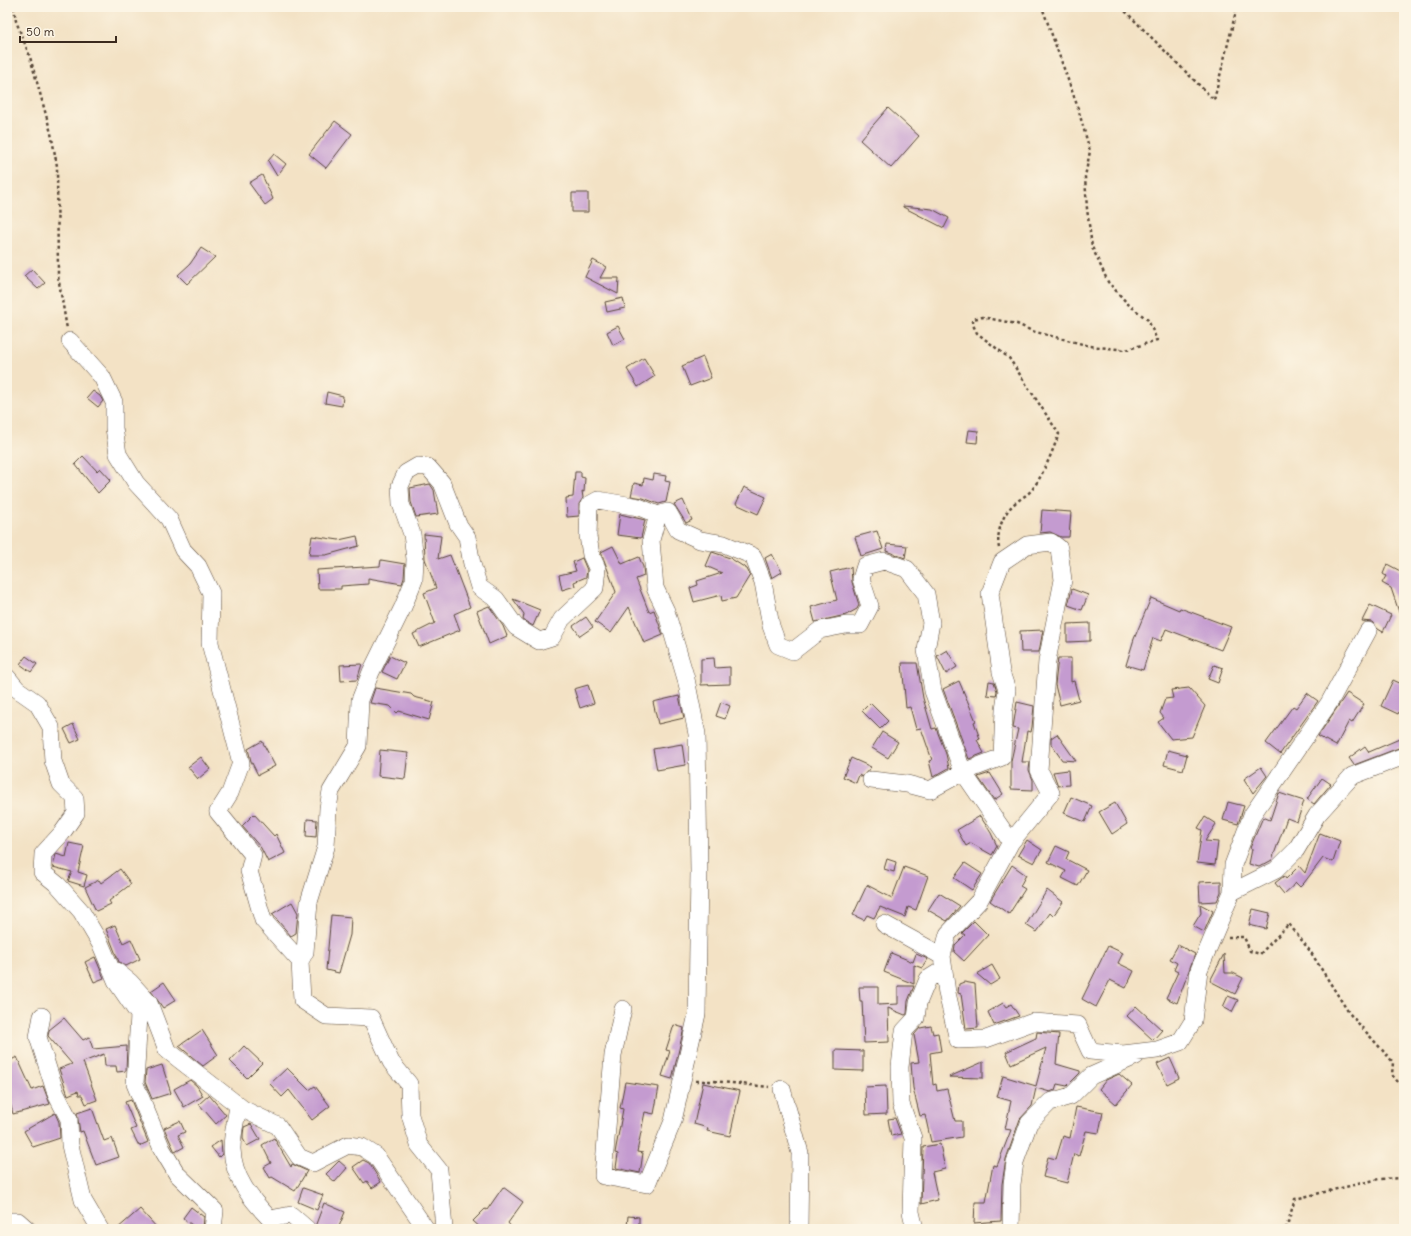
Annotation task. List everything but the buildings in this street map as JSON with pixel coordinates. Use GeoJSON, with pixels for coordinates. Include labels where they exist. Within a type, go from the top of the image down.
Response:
{"type":"FeatureCollection","features":[{"type":"Feature","properties":{"kind":"street"},"geometry":{"type":"LineString","coordinates":[[70,341],[102,377],[114,402],[114,428],[118,454],[136,483],[169,519],[183,550],[198,566],[211,594],[210,643],[241,763],[230,793],[218,812],[253,855],[249,872],[263,920],[300,961]]}},
{"type":"Feature","properties":{"kind":"street"},"geometry":{"type":"LineString","coordinates":[[444,1229],[439,1170],[419,1145],[410,1115],[410,1084],[391,1062],[371,1018],[326,1016],[302,1000],[300,961],[305,952],[309,902],[326,847],[328,808],[331,791],[358,746],[360,700],[371,672],[403,607],[414,580],[416,559],[412,534],[401,504],[400,486],[406,474],[418,466],[428,467],[442,483],[458,524],[467,537],[472,564],[479,587],[496,599],[516,627],[538,641],[552,637],[562,619],[595,588],[597,568],[591,555],[588,536],[589,505],[598,500],[620,502],[639,507],[658,515],[668,512],[678,530],[700,540],[724,544],[753,556],[763,582],[771,626],[778,645],[793,651],[820,630],[846,625],[860,625],[870,606],[861,580],[865,566],[884,561],[907,569],[926,594],[931,623],[926,650],[932,691],[964,772],[1011,842]]}},
{"type":"Feature","properties":{"kind":"street"},"geometry":{"type":"LineString","coordinates":[[623,1009],[613,1055],[603,1176],[647,1184],[673,1121],[697,1014],[699,871],[697,734],[686,679],[666,611],[654,588],[651,540],[658,515]]}},
{"type":"Feature","properties":{"kind":"street"},"geometry":{"type":"LineString","coordinates":[[871,780],[907,784],[930,790],[964,772],[1002,757],[1004,710],[1007,690],[1001,672],[990,593],[1002,562],[1027,545],[1051,542],[1059,548],[1063,580],[1048,661],[1039,763],[1039,770],[1051,793],[1011,842],[979,901],[948,934],[943,962],[947,993],[958,1040],[986,1039],[1033,1022],[1078,1025],[1090,1051],[1124,1054],[1157,1050],[1180,1042],[1193,1021],[1199,970],[1232,892],[1233,865],[1252,815],[1329,703],[1368,631]]}},
{"type":"Feature","properties":{"kind":"street"},"geometry":{"type":"LineString","coordinates":[[7,677],[17,689],[37,703],[51,728],[53,761],[61,784],[75,798],[76,813],[43,854],[42,872],[58,885],[82,910],[101,945],[117,983],[139,1015],[135,1084],[162,1149],[177,1174],[214,1211],[213,1229]]}},
{"type":"Feature","properties":{"kind":"street"},"geometry":{"type":"LineString","coordinates":[[1232,892],[1276,870],[1296,850],[1317,815],[1352,776],[1404,756]]}},
{"type":"Feature","properties":{"kind":"street"},"geometry":{"type":"LineString","coordinates":[[884,924],[943,962]]}},
{"type":"Feature","properties":{"kind":"street"},"geometry":{"type":"LineString","coordinates":[[915,1229],[911,1212],[913,1138],[901,1104],[900,1067],[903,1038],[904,1031],[916,1018],[918,1002],[928,979],[943,962]]}},
{"type":"Feature","properties":{"kind":"street"},"geometry":{"type":"LineString","coordinates":[[111,968],[130,982],[149,1003],[168,1050],[238,1106],[278,1126],[299,1158],[313,1163],[348,1146],[362,1147],[376,1156],[426,1229]]}},
{"type":"Feature","properties":{"kind":"street"},"geometry":{"type":"LineString","coordinates":[[42,1016],[38,1037],[56,1094],[70,1119],[70,1145],[83,1200],[100,1229]]}},
{"type":"Feature","properties":{"kind":"street"},"geometry":{"type":"LineString","coordinates":[[1011,1229],[1012,1184],[1015,1162],[1029,1123],[1050,1102],[1071,1096],[1092,1076],[1145,1052]]}},
{"type":"Feature","properties":{"kind":"street"},"geometry":{"type":"LineString","coordinates":[[782,1089],[800,1154],[799,1229]]}},
{"type":"Feature","properties":{"kind":"street"},"geometry":{"type":"LineString","coordinates":[[238,1106],[232,1149],[238,1177],[252,1201],[270,1219],[291,1214],[307,1229]]}},
{"type":"Feature","properties":{"kind":"street"},"geometry":{"type":"LineString","coordinates":[[7,1220],[18,1221],[27,1229]]}},
{"type":"Feature","properties":{"kind":"path"},"geometry":{"type":"LineString","coordinates":[[14,7],[16,22],[30,57],[51,133],[57,166],[58,276],[64,321],[70,341]]}},
{"type":"Feature","properties":{"kind":"path"},"geometry":{"type":"LineString","coordinates":[[1002,562],[997,539],[1002,523],[1012,506],[1033,489],[1048,462],[1059,434],[1009,358],[977,332],[973,325],[973,319],[982,317],[1017,324],[1032,331],[1090,346],[1126,350],[1157,340],[1148,320],[1128,304],[1108,282],[1092,247],[1086,209],[1085,177],[1090,151],[1077,104],[1042,7]]}},
{"type":"Feature","properties":{"kind":"path"},"geometry":{"type":"LineString","coordinates":[[1121,7],[1214,100],[1237,7]]}},
{"type":"Feature","properties":{"kind":"path"},"geometry":{"type":"LineString","coordinates":[[1206,951],[1229,936],[1244,937],[1250,951],[1260,954],[1289,924],[1310,951],[1349,1013],[1393,1062],[1392,1075],[1404,1088]]}},
{"type":"Feature","properties":{"kind":"path"},"geometry":{"type":"LineString","coordinates":[[682,1082],[713,1081],[782,1089]]}},
{"type":"Feature","properties":{"kind":"path"},"geometry":{"type":"LineString","coordinates":[[1286,1229],[1295,1199],[1379,1179],[1404,1178]]}}]}
